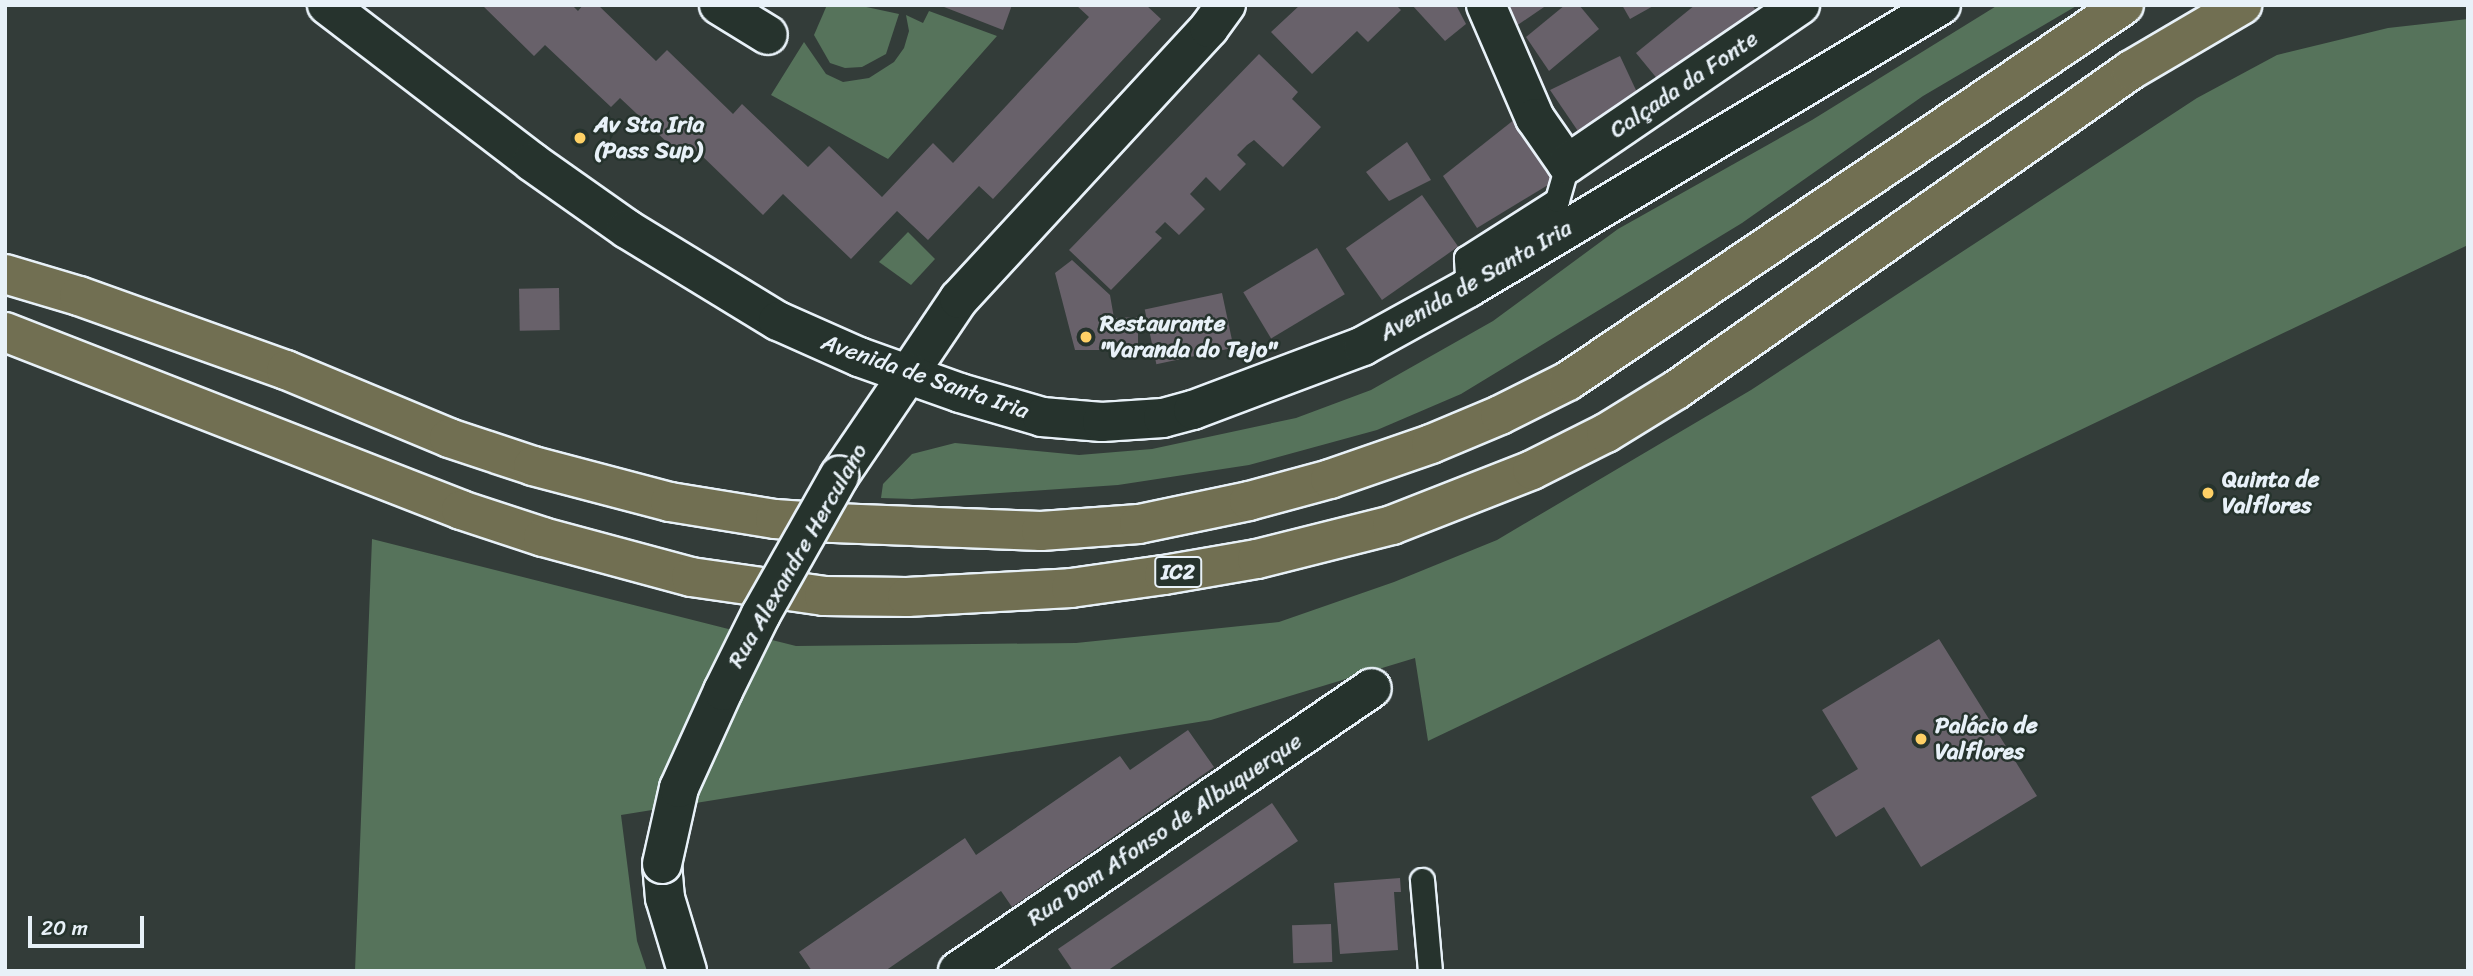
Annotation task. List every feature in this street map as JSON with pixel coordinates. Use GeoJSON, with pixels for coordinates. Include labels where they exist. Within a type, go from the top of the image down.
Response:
{"type":"FeatureCollection","features":[{"type":"Feature","properties":{"kind":"highway","name":"IC2"},"geometry":{"type":"LineString","coordinates":[[5,274],[79,296],[286,370],[449,438],[533,466],[670,502],[775,519],[834,523],[1041,531],[1139,524],[1249,501],[1330,479],[1431,444],[1500,415],[1568,381],[2124,5]]}},
{"type":"Feature","properties":{"kind":"highway","name":"IC2"},"geometry":{"type":"LineString","coordinates":[[5,332],[461,510],[555,541],[691,577],[824,596],[907,597],[1057,589],[1164,575],[1257,559],[1392,525],[1532,470],[1606,433],[1676,390],[2131,70],[2242,5]]}},
{"type":"Feature","properties":{"kind":"main road","name":"Avenida de Santa Iria"},"geometry":{"type":"LineString","coordinates":[[327,5],[532,162],[684,266],[808,335],[859,357],[960,393],[1042,417],[1102,422],[1163,418],[1193,410],[1363,346],[1468,288],[1941,5]]}},
{"type":"Feature","properties":{"kind":"main road"},"geometry":{"type":"LineString","coordinates":[[719,5],[768,35]]}},
{"type":"Feature","properties":{"kind":"main road","name":"Rua Alexandre Herculano"},"geometry":{"type":"LineString","coordinates":[[687,971],[665,898],[662,864],[678,788],[761,614],[839,476],[958,299],[1209,28],[1226,5]]}},
{"type":"Feature","properties":{"kind":"main road"},"geometry":{"type":"LineString","coordinates":[[1486,5],[1535,118],[1567,164]]}},
{"type":"Feature","properties":{"kind":"main road","name":"Calçada da Fonte"},"geometry":{"type":"LineString","coordinates":[[1567,164],[1800,5]]}},
{"type":"Feature","properties":{"kind":"main road","name":"Rua Dom Afonso de Albuquerque"},"geometry":{"type":"LineString","coordinates":[[958,971],[1372,688]]}},
{"type":"Feature","properties":{"kind":"lane"},"geometry":{"type":"LineString","coordinates":[[1468,288],[1466,258],[1557,200],[1567,164]]}},
{"type":"Feature","properties":{"kind":"lane"},"geometry":{"type":"LineString","coordinates":[[1422,880],[1430,971]]}},
{"type":"Feature","properties":{"kind":"green space"},"geometry":{"type":"Polygon","coordinates":[[[827,5],[857,5],[899,14],[886,54],[862,67],[845,68],[830,63],[814,35],[827,5]]]}},
{"type":"Feature","properties":{"kind":"green space"},"geometry":{"type":"Polygon","coordinates":[[[1998,5],[2078,5],[1923,96],[1742,223],[1461,394],[1377,430],[1249,465],[1118,485],[912,499],[881,498],[883,484],[912,454],[955,443],[1079,455],[1152,449],[1296,418],[1371,390],[1493,321],[1618,229],[1812,120],[1998,5]]]}},
{"type":"Feature","properties":{"kind":"green space"},"geometry":{"type":"Polygon","coordinates":[[[929,11],[997,36],[888,159],[771,95],[804,42],[826,74],[843,82],[869,78],[894,62],[904,48],[909,31],[906,15],[923,23],[929,11]]]}},
{"type":"Feature","properties":{"kind":"green space"},"geometry":{"type":"Polygon","coordinates":[[[2468,19],[2468,245],[1428,741],[1415,658],[1211,720],[621,815],[637,941],[647,971],[355,971],[372,539],[796,646],[1076,643],[1279,622],[1394,582],[1497,540],[1751,390],[2197,98],[2277,55],[2388,28],[2468,19]]]}},
{"type":"Feature","properties":{"kind":"green space"},"geometry":{"type":"Polygon","coordinates":[[[908,232],[935,259],[911,285],[879,262],[908,232]]]}},
{"type":"Feature","properties":{"kind":"building"},"geometry":{"type":"Polygon","coordinates":[[[482,5],[572,5],[578,11],[583,5],[598,5],[656,61],[667,50],[733,114],[742,104],[808,167],[829,146],[882,197],[933,143],[953,163],[1089,17],[1076,5],[1146,5],[1161,19],[993,199],[979,186],[928,240],[897,211],[851,259],[783,194],[763,215],[697,151],[687,161],[620,98],[611,107],[545,45],[534,56],[482,5]]]}},
{"type":"Feature","properties":{"kind":"building"},"geometry":{"type":"Polygon","coordinates":[[[939,5],[1012,5],[1003,30],[939,5]]]}},
{"type":"Feature","properties":{"kind":"building"},"geometry":{"type":"Polygon","coordinates":[[[1300,5],[1396,5],[1401,10],[1368,42],[1357,31],[1312,74],[1271,32],[1300,5]]]}},
{"type":"Feature","properties":{"kind":"building"},"geometry":{"type":"Polygon","coordinates":[[[1412,5],[1456,5],[1466,24],[1445,41],[1412,5]]]}},
{"type":"Feature","properties":{"kind":"building"},"geometry":{"type":"Polygon","coordinates":[[[1496,5],[1547,5],[1509,31],[1496,5]]]}},
{"type":"Feature","properties":{"kind":"building"},"geometry":{"type":"Polygon","coordinates":[[[1565,5],[1579,5],[1599,29],[1549,71],[1526,37],[1565,5]]]}},
{"type":"Feature","properties":{"kind":"building"},"geometry":{"type":"Polygon","coordinates":[[[1622,5],[1655,5],[1630,19],[1622,5]]]}},
{"type":"Feature","properties":{"kind":"building"},"geometry":{"type":"Polygon","coordinates":[[[1695,5],[1752,5],[1760,16],[1664,87],[1636,53],[1695,5]]]}},
{"type":"Feature","properties":{"kind":"building"},"geometry":{"type":"Polygon","coordinates":[[[1259,54],[1298,92],[1292,99],[1321,127],[1283,167],[1254,140],[1247,145],[1237,155],[1246,164],[1220,191],[1206,177],[1190,194],[1205,209],[1179,235],[1165,222],[1155,232],[1162,238],[1111,290],[1069,250],[1259,54]]]}},
{"type":"Feature","properties":{"kind":"building"},"geometry":{"type":"Polygon","coordinates":[[[1620,56],[1642,103],[1582,137],[1550,90],[1620,56]]]}},
{"type":"Feature","properties":{"kind":"building"},"geometry":{"type":"Polygon","coordinates":[[[1515,119],[1553,182],[1477,228],[1443,176],[1515,119]]]}},
{"type":"Feature","properties":{"kind":"building"},"geometry":{"type":"Polygon","coordinates":[[[1407,142],[1431,180],[1389,201],[1366,172],[1407,142]]]}},
{"type":"Feature","properties":{"kind":"building"},"geometry":{"type":"Polygon","coordinates":[[[1422,195],[1458,247],[1382,300],[1346,248],[1422,195]]]}},
{"type":"Feature","properties":{"kind":"building"},"geometry":{"type":"Polygon","coordinates":[[[1317,248],[1345,294],[1271,339],[1243,292],[1317,248]]]}},
{"type":"Feature","properties":{"kind":"building"},"geometry":{"type":"Polygon","coordinates":[[[1072,260],[1110,295],[1114,318],[1138,317],[1138,350],[1075,350],[1055,273],[1072,260]]]}},
{"type":"Feature","properties":{"kind":"building"},"geometry":{"type":"Polygon","coordinates":[[[559,288],[560,330],[520,331],[519,289],[559,288]]]}},
{"type":"Feature","properties":{"kind":"building"},"geometry":{"type":"Polygon","coordinates":[[[1222,293],[1234,348],[1156,364],[1145,309],[1222,293]]]}},
{"type":"Feature","properties":{"kind":"building","name":"Palácio de Valflores"},"geometry":{"type":"Polygon","coordinates":[[[1939,639],[2037,796],[1921,867],[1884,807],[1836,837],[1811,797],[1858,769],[1822,710],[1939,639]]]}},
{"type":"Feature","properties":{"kind":"building"},"geometry":{"type":"Polygon","coordinates":[[[1188,730],[1214,767],[1012,907],[1001,891],[885,971],[812,971],[799,952],[965,838],[976,855],[1120,756],[1130,770],[1188,730]]]}},
{"type":"Feature","properties":{"kind":"building"},"geometry":{"type":"Polygon","coordinates":[[[1272,803],[1298,841],[1107,971],[1073,971],[1058,949],[1272,803]]]}},
{"type":"Feature","properties":{"kind":"building"},"geometry":{"type":"Polygon","coordinates":[[[1400,878],[1401,892],[1394,892],[1398,950],[1340,954],[1334,883],[1400,878]]]}},
{"type":"Feature","properties":{"kind":"building"},"geometry":{"type":"Polygon","coordinates":[[[1331,924],[1332,962],[1293,963],[1292,925],[1331,924]]]}},
{"type":"Feature","properties":{"kind":"place","name":"Av Sta Iria (Pass Sup)"},"geometry":{"type":"Point","coordinates":[580,138]}},
{"type":"Feature","properties":{"kind":"place","name":"Restaurante \"Varanda do Tejo\""},"geometry":{"type":"Point","coordinates":[1086,337]}},
{"type":"Feature","properties":{"kind":"place","name":"Quinta de Valflores"},"geometry":{"type":"Point","coordinates":[2208,493]}},
{"type":"Feature","properties":{"kind":"place","name":"Palácio de Valflores"},"geometry":{"type":"Point","coordinates":[1921,739]}}]}
